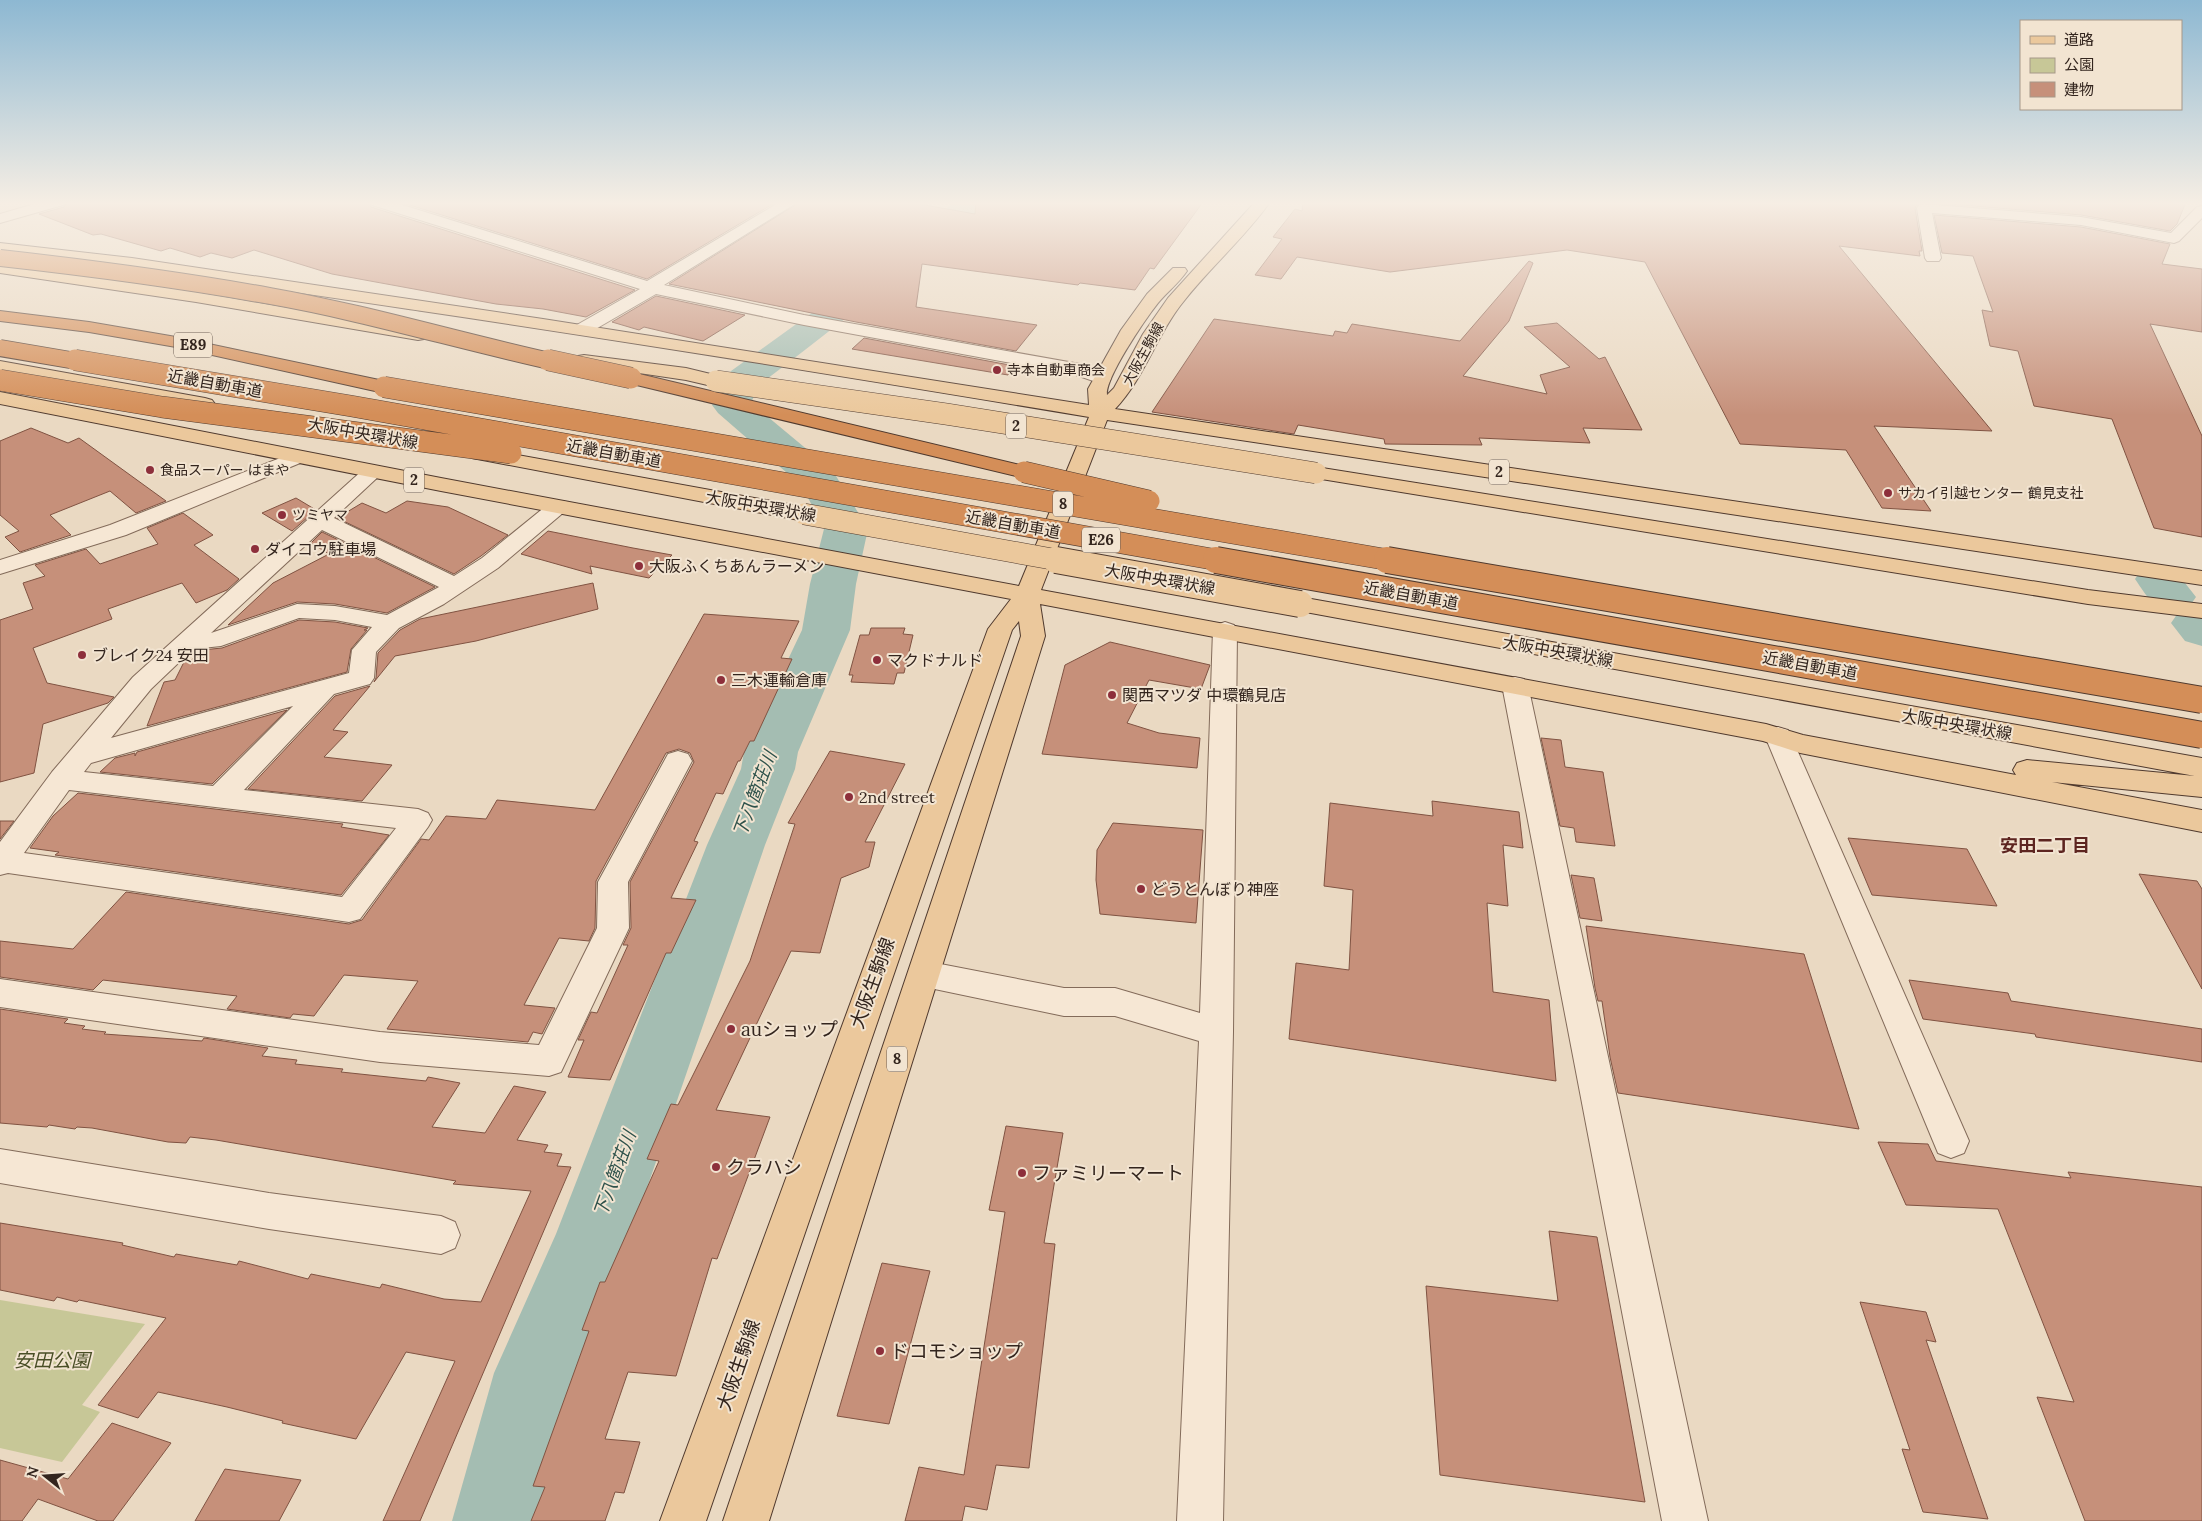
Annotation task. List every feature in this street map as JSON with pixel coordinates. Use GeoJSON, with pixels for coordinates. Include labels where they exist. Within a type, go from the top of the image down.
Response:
{"type":"FeatureCollection","features":[{"type":"Feature","properties":{"kind":"highway"},"geometry":{"type":"LineString","coordinates":[[112,273],[300,302],[398,323],[528,356],[631,378],[1156,503],[1316,536],[1748,613],[1924,652]]}},
{"type":"Feature","properties":{"kind":"highway","name":"E89"},"geometry":{"type":"LineString","coordinates":[[0,316],[89,327],[176,342],[384,387]]}},
{"type":"Feature","properties":{"kind":"highway","name":"近畿自動車道"},"geometry":{"type":"LineString","coordinates":[[0,328],[384,387],[2202,700]]}},
{"type":"Feature","properties":{"kind":"highway","name":"近畿自動車道"},"geometry":{"type":"LineString","coordinates":[[0,348],[351,406],[2202,735]]}},
{"type":"Feature","properties":{"kind":"highway"},"geometry":{"type":"LineString","coordinates":[[0,380],[162,407],[674,474],[800,486]]}},
{"type":"Feature","properties":{"kind":"main road","name":"2"},"geometry":{"type":"LineString","coordinates":[[42,273],[196,296],[461,342],[946,414],[2078,595],[2202,611]]}},
{"type":"Feature","properties":{"kind":"main road","name":"2"},"geometry":{"type":"LineString","coordinates":[[200,273],[741,354],[1100,412],[2202,578]]}},
{"type":"Feature","properties":{"kind":"main road","name":"大阪生駒線"},"geometry":{"type":"LineString","coordinates":[[1100,412],[1097,389],[1102,378],[1130,330],[1153,298],[1177,273]]}},
{"type":"Feature","properties":{"kind":"main road","name":"大阪生駒線"},"geometry":{"type":"LineString","coordinates":[[683,1521],[879,964],[1000,629],[1027,595],[1100,412],[1122,391],[1152,334],[1174,302],[1200,273]]}},
{"type":"Feature","properties":{"kind":"main road"},"geometry":{"type":"LineString","coordinates":[[228,277],[303,293],[461,342]]}},
{"type":"Feature","properties":{"kind":"main road","name":"大阪中央環状線"},"geometry":{"type":"LineString","coordinates":[[0,366],[2202,768]]}},
{"type":"Feature","properties":{"kind":"main road","name":"2"},"geometry":{"type":"LineString","coordinates":[[0,397],[154,414],[291,420]]}},
{"type":"Feature","properties":{"kind":"main road","name":"2"},"geometry":{"type":"LineString","coordinates":[[0,397],[298,458],[828,559],[1225,630],[1778,736],[1800,744],[2202,821]]}},
{"type":"Feature","properties":{"kind":"main road"},"geometry":{"type":"LineString","coordinates":[[1772,513],[2166,605]]}},
{"type":"Feature","properties":{"kind":"main road","name":"8"},"geometry":{"type":"LineString","coordinates":[[746,1521],[925,974],[1033,636],[1027,595]]}},
{"type":"Feature","properties":{"kind":"main road"},"geometry":{"type":"LineString","coordinates":[[1778,736],[1797,732],[2027,770],[2202,787]]}},
{"type":"Feature","properties":{"kind":"street"},"geometry":{"type":"LineString","coordinates":[[604,273],[652,288],[804,320],[1080,370],[1102,378]]}},
{"type":"Feature","properties":{"kind":"street"},"geometry":{"type":"LineString","coordinates":[[581,330],[676,273]]}},
{"type":"Feature","properties":{"kind":"street"},"geometry":{"type":"LineString","coordinates":[[0,567],[118,530],[298,458]]}},
{"type":"Feature","properties":{"kind":"street"},"geometry":{"type":"LineString","coordinates":[[62,779],[418,820],[349,910],[1,863],[62,779],[142,683],[372,472]]}},
{"type":"Feature","properties":{"kind":"street"},"geometry":{"type":"LineString","coordinates":[[81,756],[362,678],[364,650],[390,623],[436,599],[490,563],[559,507]]}},
{"type":"Feature","properties":{"kind":"street"},"geometry":{"type":"LineString","coordinates":[[320,520],[456,586]]}},
{"type":"Feature","properties":{"kind":"street"},"geometry":{"type":"LineString","coordinates":[[186,642],[212,641],[297,611],[335,613],[390,623]]}},
{"type":"Feature","properties":{"kind":"street"},"geometry":{"type":"LineString","coordinates":[[1200,1521],[1216,1032],[1225,630]]}},
{"type":"Feature","properties":{"kind":"street"},"geometry":{"type":"LineString","coordinates":[[1515,686],[1686,1521]]}},
{"type":"Feature","properties":{"kind":"street"},"geometry":{"type":"LineString","coordinates":[[219,798],[327,687]]}},
{"type":"Feature","properties":{"kind":"street"},"geometry":{"type":"LineString","coordinates":[[1778,736],[1950,1142]]}},
{"type":"Feature","properties":{"kind":"street"},"geometry":{"type":"LineString","coordinates":[[0,993],[380,1047],[549,1061],[613,928],[612,882],[678,762]]}},
{"type":"Feature","properties":{"kind":"street"},"geometry":{"type":"LineString","coordinates":[[925,974],[1064,1002],[1115,1002],[1216,1032]]}},
{"type":"Feature","properties":{"kind":"street"},"geometry":{"type":"LineString","coordinates":[[0,1166],[268,1211],[441,1235]]}},
{"type":"Feature","properties":{"kind":"green space","name":"安田公園"},"geometry":{"type":"Polygon","coordinates":[[[0,1300],[145,1324],[82,1405],[100,1412],[62,1462],[0,1448],[0,1300]]]}},
{"type":"Feature","properties":{"kind":"building"},"geometry":{"type":"Polygon","coordinates":[[[329,273],[581,273],[635,290],[586,317],[543,309],[496,304],[329,273]]]}},
{"type":"Feature","properties":{"kind":"building"},"geometry":{"type":"Polygon","coordinates":[[[628,273],[657,273],[647,279],[628,273]]]}},
{"type":"Feature","properties":{"kind":"building"},"geometry":{"type":"Polygon","coordinates":[[[687,273],[921,273],[916,307],[1037,325],[1016,351],[856,322],[669,284],[687,273]]]}},
{"type":"Feature","properties":{"kind":"building"},"geometry":{"type":"Polygon","coordinates":[[[989,273],[1147,273],[1135,290],[1080,283],[1078,285],[989,273]]]}},
{"type":"Feature","properties":{"kind":"building"},"geometry":{"type":"Polygon","coordinates":[[[1257,273],[1285,273],[1281,279],[1255,275],[1257,273]]]}},
{"type":"Feature","properties":{"kind":"building"},"geometry":{"type":"Polygon","coordinates":[[[1519,273],[1529,273],[1509,321],[1463,376],[1547,394],[1540,375],[1570,367],[1524,327],[1557,323],[1599,359],[1605,357],[1642,430],[1583,428],[1590,443],[1479,438],[1482,445],[1385,444],[1384,439],[1298,425],[1294,434],[1152,412],[1214,319],[1333,336],[1335,331],[1347,333],[1352,324],[1460,341],[1519,273]]]}},
{"type":"Feature","properties":{"kind":"building"},"geometry":{"type":"Polygon","coordinates":[[[1651,273],[1861,273],[1992,431],[1874,426],[1931,511],[1882,508],[1846,450],[1740,444],[1651,273]]]}},
{"type":"Feature","properties":{"kind":"building"},"geometry":{"type":"Polygon","coordinates":[[[1979,273],[2202,273],[2202,332],[2150,324],[2202,436],[2202,537],[2154,528],[2112,419],[2034,406],[2018,351],[1990,346],[1982,310],[1993,312],[1979,273]]]}},
{"type":"Feature","properties":{"kind":"building"},"geometry":{"type":"Polygon","coordinates":[[[656,296],[745,315],[703,341],[644,327],[639,330],[612,322],[656,296]]]}},
{"type":"Feature","properties":{"kind":"building"},"geometry":{"type":"Polygon","coordinates":[[[864,338],[1015,366],[1008,375],[852,349],[864,338]]]}},
{"type":"Feature","properties":{"kind":"building"},"geometry":{"type":"Polygon","coordinates":[[[31,428],[68,443],[79,438],[166,501],[136,513],[110,491],[50,515],[71,535],[20,552],[5,537],[19,531],[0,515],[0,441],[31,428]]]}},
{"type":"Feature","properties":{"kind":"building"},"geometry":{"type":"Polygon","coordinates":[[[296,498],[316,510],[292,531],[262,513],[296,498]]]}},
{"type":"Feature","properties":{"kind":"building"},"geometry":{"type":"Polygon","coordinates":[[[407,501],[448,507],[508,535],[454,574],[337,518],[362,503],[386,513],[407,501]]]}},
{"type":"Feature","properties":{"kind":"building"},"geometry":{"type":"Polygon","coordinates":[[[183,513],[213,535],[194,545],[239,579],[227,590],[196,603],[182,583],[108,609],[112,619],[33,648],[47,683],[114,697],[108,703],[43,724],[34,773],[0,782],[0,620],[33,609],[23,583],[45,576],[35,565],[86,549],[100,564],[158,544],[147,528],[183,513]]]}},
{"type":"Feature","properties":{"kind":"building"},"geometry":{"type":"Polygon","coordinates":[[[548,531],[672,555],[649,578],[590,566],[592,574],[521,554],[548,531]]]}},
{"type":"Feature","properties":{"kind":"building"},"geometry":{"type":"Polygon","coordinates":[[[322,532],[435,587],[387,613],[335,604],[297,602],[228,625],[273,583],[329,554],[311,543],[322,532]]]}},
{"type":"Feature","properties":{"kind":"building"},"geometry":{"type":"Polygon","coordinates":[[[593,583],[598,609],[476,641],[395,656],[374,682],[378,653],[400,630],[420,619],[593,583]]]}},
{"type":"Feature","properties":{"kind":"building"},"geometry":{"type":"Polygon","coordinates":[[[704,614],[799,621],[781,658],[792,659],[754,741],[750,741],[740,761],[738,761],[723,794],[716,793],[694,841],[698,842],[671,898],[696,900],[671,953],[666,953],[610,1080],[568,1077],[584,1040],[578,1040],[591,1012],[597,1013],[628,945],[623,945],[631,928],[630,882],[694,762],[690,753],[679,749],[666,753],[596,881],[595,928],[589,941],[559,938],[524,1005],[555,1008],[542,1034],[533,1032],[528,1042],[387,1029],[418,981],[344,975],[314,1016],[293,1014],[290,1018],[227,1009],[237,996],[103,980],[93,990],[0,977],[0,941],[73,949],[126,892],[349,924],[362,920],[421,839],[429,840],[446,816],[486,819],[497,800],[595,810],[704,614]]]}},
{"type":"Feature","properties":{"kind":"building"},"geometry":{"type":"Polygon","coordinates":[[[299,620],[335,622],[368,628],[364,630],[367,630],[351,649],[347,672],[147,726],[164,682],[175,680],[184,662],[189,662],[202,650],[222,648],[299,620]]]}},
{"type":"Feature","properties":{"kind":"building"},"geometry":{"type":"Polygon","coordinates":[[[871,628],[905,628],[903,634],[913,635],[904,673],[897,673],[894,684],[851,682],[853,675],[849,675],[860,635],[869,635],[871,628]]]}},
{"type":"Feature","properties":{"kind":"building"},"geometry":{"type":"Polygon","coordinates":[[[1110,642],[1210,665],[1201,689],[1149,680],[1127,723],[1159,733],[1200,738],[1197,768],[1042,754],[1065,665],[1110,642]]]}},
{"type":"Feature","properties":{"kind":"building"},"geometry":{"type":"Polygon","coordinates":[[[370,686],[333,730],[348,732],[324,757],[392,765],[362,801],[248,789],[335,696],[370,686]]]}},
{"type":"Feature","properties":{"kind":"building"},"geometry":{"type":"Polygon","coordinates":[[[287,710],[212,784],[100,772],[115,758],[135,753],[135,756],[137,752],[287,710]]]}},
{"type":"Feature","properties":{"kind":"building"},"geometry":{"type":"Polygon","coordinates":[[[1541,738],[1561,740],[1565,767],[1603,772],[1615,846],[1576,842],[1574,828],[1560,826],[1541,738]]]}},
{"type":"Feature","properties":{"kind":"building"},"geometry":{"type":"Polygon","coordinates":[[[830,751],[905,764],[865,842],[875,842],[869,867],[841,878],[820,953],[791,951],[716,1110],[770,1117],[717,1259],[712,1258],[676,1376],[628,1372],[605,1439],[640,1442],[624,1493],[615,1492],[605,1521],[531,1521],[545,1487],[533,1486],[589,1331],[582,1330],[600,1282],[605,1282],[659,1161],[647,1159],[671,1104],[678,1105],[750,961],[795,824],[788,823],[830,751]]]}},
{"type":"Feature","properties":{"kind":"building"},"geometry":{"type":"Polygon","coordinates":[[[78,793],[343,824],[341,827],[389,835],[341,895],[55,855],[59,852],[30,848],[53,816],[78,793]]]}},
{"type":"Feature","properties":{"kind":"building"},"geometry":{"type":"Polygon","coordinates":[[[1432,801],[1519,812],[1523,848],[1503,845],[1508,906],[1487,903],[1493,992],[1549,1000],[1556,1081],[1289,1039],[1296,963],[1349,970],[1353,890],[1324,886],[1330,803],[1433,816],[1432,801]]]}},
{"type":"Feature","properties":{"kind":"building"},"geometry":{"type":"Polygon","coordinates":[[[0,821],[14,821],[0,839],[0,821]]]}},
{"type":"Feature","properties":{"kind":"building"},"geometry":{"type":"Polygon","coordinates":[[[1113,823],[1203,830],[1196,923],[1100,914],[1096,880],[1097,850],[1113,823]]]}},
{"type":"Feature","properties":{"kind":"building"},"geometry":{"type":"Polygon","coordinates":[[[1848,838],[1967,849],[1997,906],[1872,895],[1848,838]]]}},
{"type":"Feature","properties":{"kind":"building"},"geometry":{"type":"Polygon","coordinates":[[[2139,874],[2197,881],[2202,889],[2202,989],[2139,874]]]}},
{"type":"Feature","properties":{"kind":"building"},"geometry":{"type":"Polygon","coordinates":[[[1571,875],[1594,878],[1602,921],[1580,918],[1571,875]]]}},
{"type":"Feature","properties":{"kind":"building"},"geometry":{"type":"Polygon","coordinates":[[[1586,926],[1804,954],[1859,1129],[1618,1093],[1610,1057],[1602,1001],[1598,1001],[1595,988],[1586,926]]]}},
{"type":"Feature","properties":{"kind":"building"},"geometry":{"type":"Polygon","coordinates":[[[1909,980],[2008,993],[2011,1001],[2202,1029],[2202,1062],[2036,1037],[2035,1034],[1923,1019],[1909,980]]]}},
{"type":"Feature","properties":{"kind":"building"},"geometry":{"type":"Polygon","coordinates":[[[0,1009],[68,1019],[64,1023],[85,1026],[82,1029],[106,1032],[104,1034],[202,1041],[204,1038],[268,1048],[262,1056],[297,1060],[295,1064],[343,1069],[341,1072],[426,1081],[428,1077],[460,1083],[432,1127],[485,1133],[514,1086],[546,1092],[517,1140],[548,1145],[544,1152],[562,1154],[557,1166],[571,1167],[420,1521],[383,1521],[455,1361],[406,1352],[356,1439],[282,1423],[283,1421],[158,1392],[138,1418],[98,1405],[166,1318],[79,1300],[77,1302],[57,1297],[54,1301],[0,1290],[0,1223],[123,1243],[122,1245],[174,1257],[176,1254],[237,1265],[239,1261],[308,1279],[311,1274],[380,1288],[382,1284],[444,1299],[481,1302],[531,1191],[453,1184],[456,1181],[216,1140],[190,1137],[186,1143],[168,1142],[92,1128],[77,1127],[75,1129],[49,1125],[47,1127],[0,1123],[0,1009]]]}},
{"type":"Feature","properties":{"kind":"building"},"geometry":{"type":"Polygon","coordinates":[[[1006,1126],[1063,1133],[1044,1243],[1055,1244],[1029,1468],[996,1465],[987,1510],[965,1506],[962,1521],[905,1521],[919,1467],[964,1475],[1005,1212],[989,1210],[1006,1126]]]}},
{"type":"Feature","properties":{"kind":"building"},"geometry":{"type":"Polygon","coordinates":[[[1878,1142],[1928,1144],[1936,1161],[2071,1178],[2068,1172],[2202,1187],[2202,1521],[2085,1521],[2037,1397],[2074,1402],[1998,1209],[1906,1205],[1878,1142]]]}},
{"type":"Feature","properties":{"kind":"building"},"geometry":{"type":"Polygon","coordinates":[[[1549,1231],[1597,1237],[1645,1502],[1440,1475],[1426,1286],[1558,1301],[1549,1231]]]}},
{"type":"Feature","properties":{"kind":"building"},"geometry":{"type":"Polygon","coordinates":[[[882,1263],[930,1271],[889,1424],[837,1416],[882,1263]]]}},
{"type":"Feature","properties":{"kind":"building"},"geometry":{"type":"Polygon","coordinates":[[[1860,1302],[1926,1312],[1936,1342],[1926,1340],[1988,1519],[1923,1512],[1902,1449],[1910,1450],[1860,1302]]]}},
{"type":"Feature","properties":{"kind":"building"},"geometry":{"type":"Polygon","coordinates":[[[112,1423],[171,1443],[113,1521],[98,1521],[38,1499],[22,1521],[0,1521],[0,1460],[68,1479],[112,1423]]]}},
{"type":"Feature","properties":{"kind":"building"},"geometry":{"type":"Polygon","coordinates":[[[225,1469],[301,1480],[279,1521],[195,1521],[225,1469]]]}},
{"type":"Feature","properties":{"kind":"waterway","name":"下八箇荘川"},"geometry":{"type":"LineString","coordinates":[[496,1521],[535,1373],[589,1246],[736,845],[768,769],[771,752],[826,630],[833,584],[846,529],[819,480],[731,405],[744,379],[884,273]]}},
{"type":"Feature","properties":{"kind":"waterway"},"geometry":{"type":"LineString","coordinates":[[2158,579],[2173,597]]}},
{"type":"Feature","properties":{"kind":"waterway"},"geometry":{"type":"LineString","coordinates":[[2195,623],[2202,631]]}},
{"type":"Feature","properties":{"kind":"place","name":"寺本自動車商会"},"geometry":{"type":"Point","coordinates":[997,370]}},
{"type":"Feature","properties":{"kind":"place","name":"食品スーパー はまや"},"geometry":{"type":"Point","coordinates":[150,470]}},
{"type":"Feature","properties":{"kind":"place","name":"サカイ引越センター 鶴見支社"},"geometry":{"type":"Point","coordinates":[1888,493]}},
{"type":"Feature","properties":{"kind":"place","name":"ツミヤマ"},"geometry":{"type":"Point","coordinates":[282,515]}},
{"type":"Feature","properties":{"kind":"place","name":"ダイコウ駐車場"},"geometry":{"type":"Point","coordinates":[255,549]}},
{"type":"Feature","properties":{"kind":"place","name":"大阪ふくちあんラーメン"},"geometry":{"type":"Point","coordinates":[639,566]}},
{"type":"Feature","properties":{"kind":"place","name":"ブレイク24 安田"},"geometry":{"type":"Point","coordinates":[82,655]}},
{"type":"Feature","properties":{"kind":"place","name":"マクドナルド"},"geometry":{"type":"Point","coordinates":[877,660]}},
{"type":"Feature","properties":{"kind":"place","name":"三木運輸倉庫"},"geometry":{"type":"Point","coordinates":[721,680]}},
{"type":"Feature","properties":{"kind":"place","name":"関西マツダ 中環鶴見店"},"geometry":{"type":"Point","coordinates":[1112,695]}},
{"type":"Feature","properties":{"kind":"place","name":"2nd street"},"geometry":{"type":"Point","coordinates":[849,797]}},
{"type":"Feature","properties":{"kind":"place","name":"どうとんぼり神座"},"geometry":{"type":"Point","coordinates":[1141,889]}},
{"type":"Feature","properties":{"kind":"place","name":"auショップ"},"geometry":{"type":"Point","coordinates":[731,1029]}},
{"type":"Feature","properties":{"kind":"place","name":"クラハシ"},"geometry":{"type":"Point","coordinates":[716,1167]}},
{"type":"Feature","properties":{"kind":"place","name":"ファミリーマート"},"geometry":{"type":"Point","coordinates":[1022,1173]}},
{"type":"Feature","properties":{"kind":"place","name":"ドコモショップ"},"geometry":{"type":"Point","coordinates":[880,1351]}},
{"type":"Feature","properties":{"kind":"district","name":"安田二丁目"},"geometry":{"type":"Point","coordinates":[2045,846]}}]}
